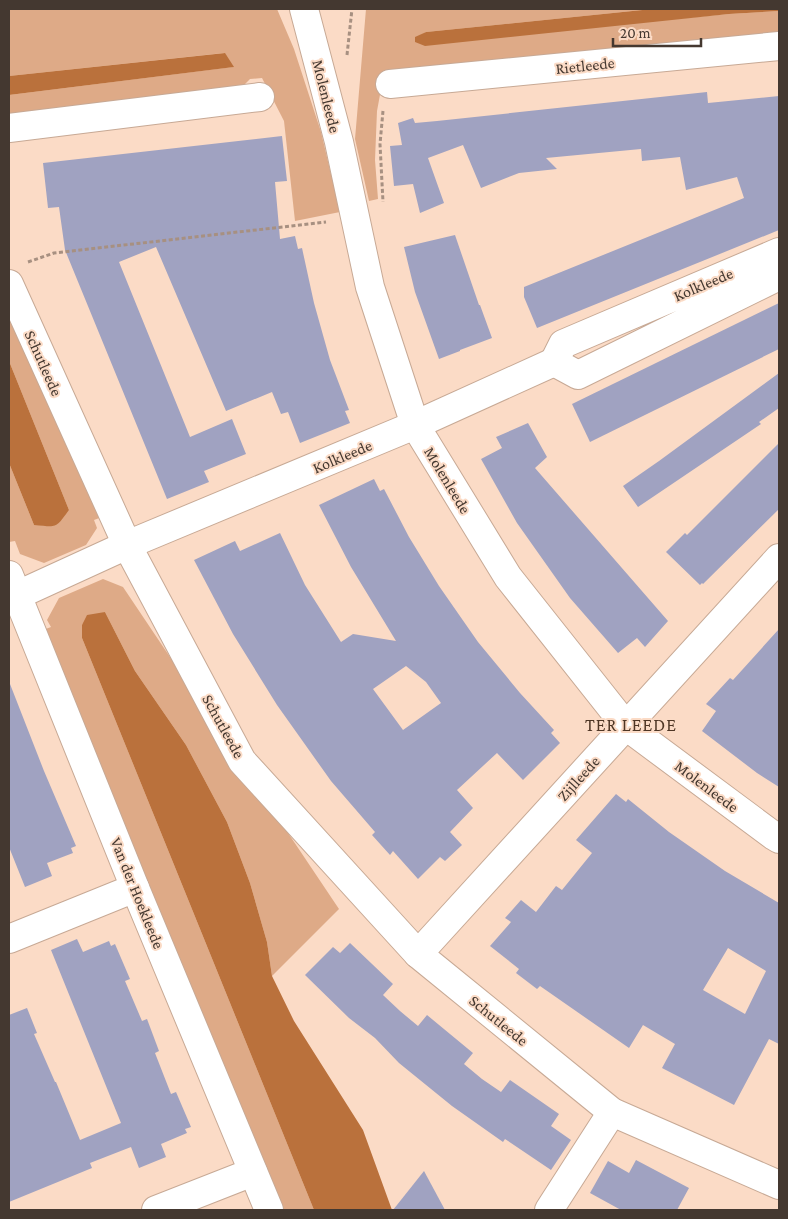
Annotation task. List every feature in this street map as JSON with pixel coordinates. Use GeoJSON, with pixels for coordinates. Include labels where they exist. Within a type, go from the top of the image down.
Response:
{"type":"FeatureCollection","features":[{"type":"Feature","properties":{"kind":"street","name":"Molenleede"},"geometry":{"type":"LineString","coordinates":[[304,9],[339,142],[370,287],[415,425],[508,578],[626,726],[779,839]]}},
{"type":"Feature","properties":{"kind":"street","name":"Rietleede"},"geometry":{"type":"LineString","coordinates":[[390,84],[779,46]]}},
{"type":"Feature","properties":{"kind":"street"},"geometry":{"type":"LineString","coordinates":[[9,128],[260,98]]}},
{"type":"Feature","properties":{"kind":"street","name":"Kolkleede"},"geometry":{"type":"LineString","coordinates":[[12,590],[127,545],[415,425],[554,362],[563,344],[779,252]]}},
{"type":"Feature","properties":{"kind":"street","name":"Kolkleede"},"geometry":{"type":"LineString","coordinates":[[554,362],[578,375],[779,276]]}},
{"type":"Feature","properties":{"kind":"street","name":"Schutleede"},"geometry":{"type":"LineString","coordinates":[[9,284],[127,545],[242,761],[418,954],[612,1112],[779,1185]]}},
{"type":"Feature","properties":{"kind":"street","name":"Zijlleede"},"geometry":{"type":"LineString","coordinates":[[418,954],[779,558]]}},
{"type":"Feature","properties":{"kind":"street","name":"Van der Hoekleede"},"geometry":{"type":"LineString","coordinates":[[12,590],[269,1210]]}},
{"type":"Feature","properties":{"kind":"street"},"geometry":{"type":"LineString","coordinates":[[9,939],[135,888]]}},
{"type":"Feature","properties":{"kind":"street"},"geometry":{"type":"LineString","coordinates":[[549,1210],[612,1112]]}},
{"type":"Feature","properties":{"kind":"street"},"geometry":{"type":"LineString","coordinates":[[156,1210],[253,1172]]}},
{"type":"Feature","properties":{"kind":"path"},"geometry":{"type":"LineString","coordinates":[[27,263],[54,253],[356,219],[384,212],[380,144],[384,87],[390,84]]}},
{"type":"Feature","properties":{"kind":"shaded area"},"geometry":{"type":"Polygon","coordinates":[[[9,9],[277,9],[294,49],[321,132],[340,212],[295,221],[284,121],[262,78],[250,79],[240,89],[9,115],[9,95],[233,67],[224,53],[9,76],[9,9]]]}},
{"type":"Feature","properties":{"kind":"shaded area"},"geometry":{"type":"Polygon","coordinates":[[[366,9],[652,9],[426,32],[415,38],[415,42],[779,11],[779,36],[384,73],[377,111],[375,160],[378,199],[369,201],[355,139],[366,9]]]}},
{"type":"Feature","properties":{"kind":"shaded area"},"geometry":{"type":"Polygon","coordinates":[[[652,9],[779,9],[779,11],[729,14],[425,46],[415,42],[415,37],[426,32],[652,9]]]}},
{"type":"Feature","properties":{"kind":"shaded area"},"geometry":{"type":"Polygon","coordinates":[[[225,53],[234,67],[9,95],[9,76],[225,53]]]}},
{"type":"Feature","properties":{"kind":"shaded area"},"geometry":{"type":"Polygon","coordinates":[[[9,302],[102,517],[94,520],[97,528],[86,545],[44,563],[20,554],[15,541],[9,542],[9,463],[34,525],[69,510],[9,361],[9,302]]]}},
{"type":"Feature","properties":{"kind":"shaded area"},"geometry":{"type":"Polygon","coordinates":[[[9,361],[69,510],[58,524],[52,526],[34,525],[9,463],[9,361]]]}},
{"type":"Feature","properties":{"kind":"shaded area"},"geometry":{"type":"Polygon","coordinates":[[[103,579],[123,587],[339,909],[272,976],[267,942],[250,883],[227,822],[186,745],[135,671],[105,612],[82,625],[82,638],[314,1210],[279,1210],[43,630],[51,627],[47,620],[59,598],[103,579]]]}},
{"type":"Feature","properties":{"kind":"shaded area"},"geometry":{"type":"Polygon","coordinates":[[[105,612],[135,671],[186,745],[227,822],[250,883],[267,942],[272,976],[294,1021],[363,1130],[392,1210],[314,1210],[82,638],[82,625],[87,615],[105,612]]]}},
{"type":"Feature","properties":{"kind":"building"},"geometry":{"type":"Polygon","coordinates":[[[707,92],[708,103],[779,96],[779,230],[537,328],[524,297],[524,287],[744,198],[737,177],[686,190],[680,157],[642,161],[641,149],[546,158],[557,169],[519,173],[481,188],[463,145],[428,158],[444,203],[420,213],[413,184],[394,186],[390,146],[402,145],[398,123],[413,118],[415,123],[707,92]]]}},
{"type":"Feature","properties":{"kind":"building"},"geometry":{"type":"Polygon","coordinates":[[[282,136],[287,181],[275,182],[280,239],[295,236],[298,249],[302,248],[314,303],[330,360],[349,410],[345,411],[350,423],[300,443],[288,412],[281,414],[272,392],[226,411],[156,247],[119,262],[190,437],[232,419],[246,454],[204,471],[209,482],[167,499],[65,250],[59,207],[48,208],[43,163],[282,136]]]}},
{"type":"Feature","properties":{"kind":"building"},"geometry":{"type":"Polygon","coordinates":[[[455,235],[492,338],[439,359],[415,292],[404,247],[455,235]]]}},
{"type":"Feature","properties":{"kind":"building"},"geometry":{"type":"Polygon","coordinates":[[[779,303],[779,349],[590,442],[572,404],[779,303]]]}},
{"type":"Feature","properties":{"kind":"building"},"geometry":{"type":"Polygon","coordinates":[[[779,373],[779,408],[759,422],[761,424],[638,507],[623,486],[779,373]]]}},
{"type":"Feature","properties":{"kind":"building"},"geometry":{"type":"Polygon","coordinates":[[[528,423],[547,457],[535,468],[668,621],[645,647],[637,638],[618,653],[570,598],[517,523],[481,459],[502,448],[496,437],[528,423]]]}},
{"type":"Feature","properties":{"kind":"building"},"geometry":{"type":"Polygon","coordinates":[[[779,443],[779,509],[700,585],[666,552],[685,533],[687,535],[779,443]]]}},
{"type":"Feature","properties":{"kind":"building"},"geometry":{"type":"Polygon","coordinates":[[[374,479],[380,491],[384,489],[409,537],[439,586],[478,642],[520,693],[554,730],[551,733],[560,743],[523,780],[497,753],[457,790],[473,808],[450,832],[462,845],[445,861],[440,857],[418,879],[393,851],[390,855],[372,835],[375,832],[331,781],[277,705],[233,634],[194,560],[235,541],[240,551],[280,533],[305,585],[341,642],[353,634],[396,641],[351,567],[319,505],[374,479]],[[406,666],[373,689],[403,730],[441,703],[426,682],[406,666]]]}},
{"type":"Feature","properties":{"kind":"building"},"geometry":{"type":"Polygon","coordinates":[[[779,629],[779,787],[757,773],[702,731],[716,711],[706,704],[730,678],[733,680],[779,629]]]}},
{"type":"Feature","properties":{"kind":"building"},"geometry":{"type":"Polygon","coordinates":[[[9,684],[76,846],[71,848],[73,853],[47,863],[52,876],[25,887],[9,847],[9,684]]]}},
{"type":"Feature","properties":{"kind":"building"},"geometry":{"type":"Polygon","coordinates":[[[616,794],[626,802],[628,799],[669,832],[725,871],[779,903],[779,1044],[769,1039],[734,1105],[662,1068],[675,1044],[643,1025],[629,1048],[540,986],[537,989],[516,973],[519,969],[490,946],[511,922],[505,918],[521,900],[536,912],[556,886],[562,890],[592,853],[576,840],[616,794]],[[728,948],[703,990],[745,1014],[766,971],[728,948]]]}},
{"type":"Feature","properties":{"kind":"building"},"geometry":{"type":"Polygon","coordinates":[[[77,939],[83,952],[109,941],[111,946],[115,944],[130,979],[125,981],[142,1021],[147,1019],[159,1051],[155,1053],[171,1094],[176,1092],[191,1127],[185,1129],[187,1133],[161,1144],[166,1157],[139,1168],[131,1147],[90,1163],[92,1168],[9,1202],[9,1015],[27,1008],[37,1033],[34,1034],[80,1140],[121,1123],[51,950],[77,939]]]}},
{"type":"Feature","properties":{"kind":"building"},"geometry":{"type":"Polygon","coordinates":[[[350,943],[393,984],[383,995],[418,1026],[427,1015],[473,1053],[464,1064],[482,1079],[501,1092],[510,1080],[559,1114],[551,1126],[571,1140],[551,1170],[505,1139],[503,1142],[452,1106],[399,1063],[375,1038],[349,1018],[305,975],[333,947],[340,953],[350,943]]]}},
{"type":"Feature","properties":{"kind":"building"},"geometry":{"type":"Polygon","coordinates":[[[636,1160],[689,1188],[677,1210],[621,1210],[590,1193],[608,1161],[629,1173],[636,1160]]]}},
{"type":"Feature","properties":{"kind":"building"},"geometry":{"type":"Polygon","coordinates":[[[424,1171],[445,1210],[393,1210],[424,1171]]]}},
{"type":"Feature","properties":{"kind":"district","name":"TER LEEDE"},"geometry":{"type":"Point","coordinates":[631,725]}}]}
